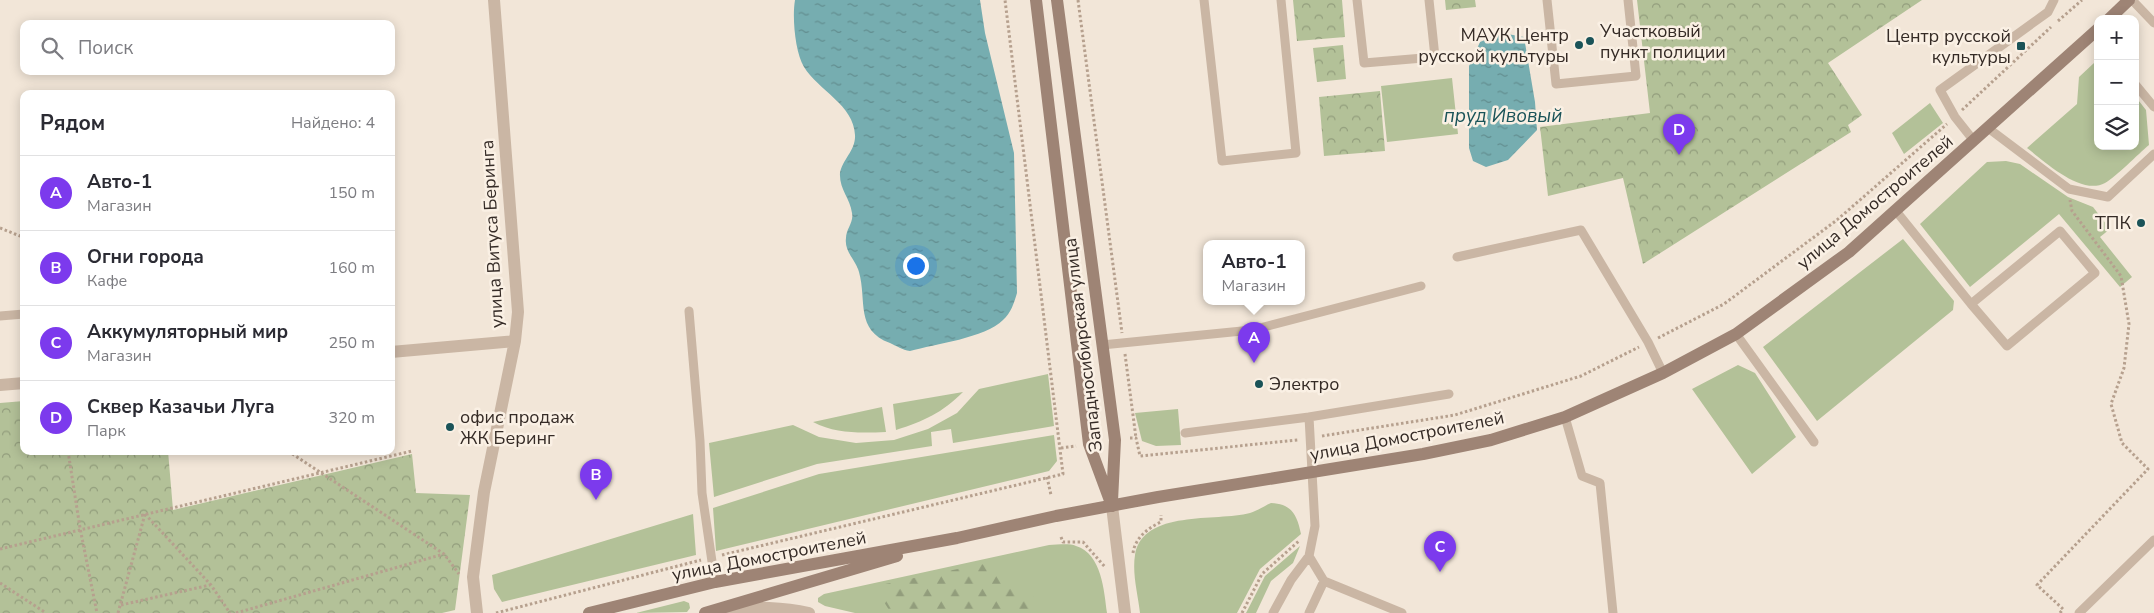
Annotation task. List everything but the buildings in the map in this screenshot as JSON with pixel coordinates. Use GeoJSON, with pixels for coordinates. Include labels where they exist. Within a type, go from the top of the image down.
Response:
{"type":"FeatureCollection","features":[{"type":"Feature","properties":{"kind":"main road","name":"Западносибирская улица"},"geometry":{"type":"LineString","coordinates":[[1036,0],[1089,444],[1112,506]]}},
{"type":"Feature","properties":{"kind":"main road","name":"Западносибирская улица"},"geometry":{"type":"LineString","coordinates":[[1057,0],[1115,440],[1112,506]]}},
{"type":"Feature","properties":{"kind":"main road"},"geometry":{"type":"LineString","coordinates":[[2113,15],[2129,0]]}},
{"type":"Feature","properties":{"kind":"main road","name":"улица Домостроителей"},"geometry":{"type":"LineString","coordinates":[[589,613],[715,582],[957,538],[1112,506],[1312,473],[1490,440],[1565,417],[1663,373],[1736,334],[1849,252],[2094,35]]}},
{"type":"Feature","properties":{"kind":"main road","name":"улица Домостроителей"},"geometry":{"type":"LineString","coordinates":[[705,613],[957,538]]}},
{"type":"Feature","properties":{"kind":"street","name":"улица Витуса Беринга"},"geometry":{"type":"LineString","coordinates":[[477,613],[473,577],[484,492],[515,341],[518,312],[494,0]]}},
{"type":"Feature","properties":{"kind":"street"},"geometry":{"type":"LineString","coordinates":[[395,352],[515,341]]}},
{"type":"Feature","properties":{"kind":"street"},"geometry":{"type":"LineString","coordinates":[[0,385],[20,383]]}},
{"type":"Feature","properties":{"kind":"street"},"geometry":{"type":"LineString","coordinates":[[1112,506],[1125,613]]}},
{"type":"Feature","properties":{"kind":"street"},"geometry":{"type":"LineString","coordinates":[[723,608],[761,607],[809,613]]}},
{"type":"Feature","properties":{"kind":"lane"},"geometry":{"type":"LineString","coordinates":[[1204,0],[1222,161],[1296,153],[1281,0]]}},
{"type":"Feature","properties":{"kind":"lane"},"geometry":{"type":"LineString","coordinates":[[1357,0],[1364,63],[1435,57],[1429,0]]}},
{"type":"Feature","properties":{"kind":"lane"},"geometry":{"type":"LineString","coordinates":[[1547,0],[1556,84],[1636,76],[1628,0]]}},
{"type":"Feature","properties":{"kind":"lane"},"geometry":{"type":"LineString","coordinates":[[1974,141],[1955,117],[1940,90],[2048,12],[2054,0]]}},
{"type":"Feature","properties":{"kind":"lane"},"geometry":{"type":"LineString","coordinates":[[2132,0],[2154,23]]}},
{"type":"Feature","properties":{"kind":"lane"},"geometry":{"type":"LineString","coordinates":[[2139,89],[2154,107]]}},
{"type":"Feature","properties":{"kind":"lane"},"geometry":{"type":"LineString","coordinates":[[1988,128],[2069,189],[2108,197],[2154,154]]}},
{"type":"Feature","properties":{"kind":"lane"},"geometry":{"type":"LineString","coordinates":[[1896,211],[1971,304],[2006,346],[2095,274],[2060,231],[1971,304]]}},
{"type":"Feature","properties":{"kind":"lane"},"geometry":{"type":"LineString","coordinates":[[1457,257],[1581,230],[1648,342],[1663,373]]}},
{"type":"Feature","properties":{"kind":"lane"},"geometry":{"type":"LineString","coordinates":[[1102,345],[1252,330],[1421,286]]}},
{"type":"Feature","properties":{"kind":"lane"},"geometry":{"type":"LineString","coordinates":[[689,311],[700,441],[702,493],[715,582]]}},
{"type":"Feature","properties":{"kind":"lane"},"geometry":{"type":"LineString","coordinates":[[0,316],[20,314]]}},
{"type":"Feature","properties":{"kind":"lane"},"geometry":{"type":"LineString","coordinates":[[1736,334],[1814,442]]}},
{"type":"Feature","properties":{"kind":"lane"},"geometry":{"type":"LineString","coordinates":[[1185,433],[1308,417],[1449,394]]}},
{"type":"Feature","properties":{"kind":"lane"},"geometry":{"type":"LineString","coordinates":[[1273,613],[1291,580],[1309,556],[1315,526],[1308,417]]}},
{"type":"Feature","properties":{"kind":"lane"},"geometry":{"type":"LineString","coordinates":[[1565,417],[1582,476],[1600,484],[1613,613]]}},
{"type":"Feature","properties":{"kind":"lane"},"geometry":{"type":"LineString","coordinates":[[2079,613],[2154,540]]}},
{"type":"Feature","properties":{"kind":"lane"},"geometry":{"type":"LineString","coordinates":[[1309,556],[1324,582],[1402,613]]}},
{"type":"Feature","properties":{"kind":"lane"},"geometry":{"type":"LineString","coordinates":[[1309,613],[1324,582]]}},
{"type":"Feature","properties":{"kind":"path"},"geometry":{"type":"LineString","coordinates":[[496,613],[711,558],[1063,474],[1005,0]]}},
{"type":"Feature","properties":{"kind":"path"},"geometry":{"type":"LineString","coordinates":[[1078,0],[1123,344],[1140,456],[1310,438],[1455,415],[1581,376],[1731,299],[1837,220],[1955,117],[2082,0]]}},
{"type":"Feature","properties":{"kind":"path"},"geometry":{"type":"LineString","coordinates":[[2060,613],[2063,609],[2037,585],[2148,469],[2122,443],[2111,404],[2124,368],[2129,324],[2121,276],[2072,211],[2069,189]]}},
{"type":"Feature","properties":{"kind":"path"},"geometry":{"type":"LineString","coordinates":[[0,228],[20,236]]}},
{"type":"Feature","properties":{"kind":"path"},"geometry":{"type":"LineString","coordinates":[[1130,438],[1136,438]]}},
{"type":"Feature","properties":{"kind":"path"},"geometry":{"type":"LineString","coordinates":[[1061,448],[1080,445]]}},
{"type":"Feature","properties":{"kind":"path"},"geometry":{"type":"LineString","coordinates":[[395,455],[412,451]]}},
{"type":"Feature","properties":{"kind":"path"},"geometry":{"type":"LineString","coordinates":[[69,455],[80,528],[97,613]]}},
{"type":"Feature","properties":{"kind":"path"},"geometry":{"type":"LineString","coordinates":[[294,455],[444,554],[460,576]]}},
{"type":"Feature","properties":{"kind":"path"},"geometry":{"type":"LineString","coordinates":[[0,549],[80,528],[394,455]]}},
{"type":"Feature","properties":{"kind":"path"},"geometry":{"type":"LineString","coordinates":[[1047,477],[1051,495]]}},
{"type":"Feature","properties":{"kind":"path"},"geometry":{"type":"LineString","coordinates":[[145,514],[210,586],[230,613]]}},
{"type":"Feature","properties":{"kind":"path"},"geometry":{"type":"LineString","coordinates":[[118,613],[145,514]]}},
{"type":"Feature","properties":{"kind":"path"},"geometry":{"type":"LineString","coordinates":[[1133,557],[1134,544],[1151,527],[1161,522],[1160,515]]}},
{"type":"Feature","properties":{"kind":"path"},"geometry":{"type":"LineString","coordinates":[[1242,613],[1262,574],[1315,526]]}},
{"type":"Feature","properties":{"kind":"path"},"geometry":{"type":"LineString","coordinates":[[1061,536],[1063,542],[1083,542],[1106,568]]}},
{"type":"Feature","properties":{"kind":"path"},"geometry":{"type":"LineString","coordinates":[[236,613],[444,554]]}},
{"type":"Feature","properties":{"kind":"path"},"geometry":{"type":"LineString","coordinates":[[0,584],[46,613]]}},
{"type":"Feature","properties":{"kind":"path"},"geometry":{"type":"LineString","coordinates":[[121,605],[210,586]]}},
{"type":"Feature","properties":{"kind":"green space"},"geometry":{"type":"Polygon","coordinates":[[[1293,0],[1342,0],[1345,37],[1297,41],[1293,0]]]}},
{"type":"Feature","properties":{"kind":"green space"},"geometry":{"type":"Polygon","coordinates":[[[1445,0],[1475,0],[1476,7],[1446,10],[1445,0]]]}},
{"type":"Feature","properties":{"kind":"green space"},"geometry":{"type":"Polygon","coordinates":[[[1637,0],[1922,0],[1828,63],[1862,115],[1848,125],[1851,132],[1643,264],[1623,178],[1548,196],[1540,127],[1650,113],[1637,0]]]}},
{"type":"Feature","properties":{"kind":"green space"},"geometry":{"type":"Polygon","coordinates":[[[1343,45],[1346,79],[1317,82],[1313,48],[1343,45]]]}},
{"type":"Feature","properties":{"kind":"green space"},"geometry":{"type":"Polygon","coordinates":[[[2094,63],[2094,150],[2139,150],[2139,101],[2146,110],[2149,145],[2110,180],[2095,186],[2085,185],[2063,175],[2027,148],[2077,104],[2079,77],[2094,63]]]}},
{"type":"Feature","properties":{"kind":"green space"},"geometry":{"type":"Polygon","coordinates":[[[1452,78],[1458,134],[1387,142],[1381,86],[1452,78]]]}},
{"type":"Feature","properties":{"kind":"green space"},"geometry":{"type":"Polygon","coordinates":[[[1380,91],[1385,151],[1324,156],[1319,97],[1380,91]]]}},
{"type":"Feature","properties":{"kind":"green space"},"geometry":{"type":"Polygon","coordinates":[[[1930,103],[1943,123],[1904,154],[1892,133],[1930,103]]]}},
{"type":"Feature","properties":{"kind":"green space"},"geometry":{"type":"Polygon","coordinates":[[[2006,161],[2020,164],[2068,197],[2093,207],[2110,229],[2100,237],[2132,277],[2120,287],[2059,214],[1970,287],[1920,224],[1987,162],[2006,161]]]}},
{"type":"Feature","properties":{"kind":"green space"},"geometry":{"type":"Polygon","coordinates":[[[1903,239],[1954,301],[1953,310],[1817,421],[1763,347],[1903,239]]]}},
{"type":"Feature","properties":{"kind":"green space"},"geometry":{"type":"Polygon","coordinates":[[[1738,365],[1755,373],[1796,437],[1752,474],[1692,389],[1738,365]]]}},
{"type":"Feature","properties":{"kind":"green space"},"geometry":{"type":"Polygon","coordinates":[[[1048,374],[1054,426],[953,443],[951,429],[931,432],[932,446],[817,464],[714,497],[709,443],[793,425],[819,437],[856,443],[894,440],[928,429],[957,413],[979,389],[1048,374]]]}},
{"type":"Feature","properties":{"kind":"green space"},"geometry":{"type":"Polygon","coordinates":[[[963,392],[948,406],[932,416],[896,430],[893,404],[963,392]]]}},
{"type":"Feature","properties":{"kind":"green space"},"geometry":{"type":"Polygon","coordinates":[[[20,401],[20,455],[168,455],[173,510],[412,454],[416,493],[470,495],[455,610],[442,613],[0,613],[0,403],[20,401]]]}},
{"type":"Feature","properties":{"kind":"green space"},"geometry":{"type":"Polygon","coordinates":[[[882,407],[886,432],[839,431],[813,422],[882,407]]]}},
{"type":"Feature","properties":{"kind":"green space"},"geometry":{"type":"Polygon","coordinates":[[[1178,409],[1181,445],[1156,446],[1142,441],[1135,413],[1178,409]]]}},
{"type":"Feature","properties":{"kind":"green space"},"geometry":{"type":"Polygon","coordinates":[[[1054,435],[1057,461],[1049,471],[716,551],[713,508],[819,474],[1054,435]]]}},
{"type":"Feature","properties":{"kind":"green space"},"geometry":{"type":"Polygon","coordinates":[[[1271,503],[1289,508],[1298,521],[1301,534],[1260,569],[1237,613],[1140,613],[1135,577],[1135,555],[1141,540],[1152,530],[1183,520],[1236,516],[1250,513],[1271,503]]]}},
{"type":"Feature","properties":{"kind":"green space"},"geometry":{"type":"Polygon","coordinates":[[[693,514],[696,555],[502,602],[494,589],[492,575],[693,514]]]}},
{"type":"Feature","properties":{"kind":"green space"},"geometry":{"type":"Polygon","coordinates":[[[1049,545],[1073,545],[1085,550],[1091,557],[1103,584],[1107,613],[855,613],[825,606],[818,602],[818,598],[824,594],[1049,545]]]}},
{"type":"Feature","properties":{"kind":"green space"},"geometry":{"type":"Polygon","coordinates":[[[1300,546],[1293,563],[1271,581],[1256,613],[1246,613],[1265,576],[1300,546]]]}},
{"type":"Feature","properties":{"kind":"green space"},"geometry":{"type":"Polygon","coordinates":[[[982,564],[1005,576],[1019,590],[1040,600],[1043,613],[891,613],[879,594],[885,584],[982,564]]]}},
{"type":"Feature","properties":{"kind":"green space"},"geometry":{"type":"Polygon","coordinates":[[[684,601],[689,603],[690,608],[687,612],[636,613],[684,601]]]}},
{"type":"Feature","properties":{"kind":"water"},"geometry":{"type":"Polygon","coordinates":[[[795,0],[980,0],[985,33],[1014,153],[1017,293],[1008,314],[995,326],[959,340],[910,351],[879,337],[867,322],[864,314],[859,272],[848,252],[846,243],[846,235],[852,216],[851,208],[840,179],[841,168],[855,140],[853,124],[842,106],[810,75],[801,61],[795,34],[795,0]]]}},
{"type":"Feature","properties":{"kind":"water","name":"пруд Ивовый"},"geometry":{"type":"Polygon","coordinates":[[[1502,33],[1524,37],[1535,102],[1537,130],[1508,160],[1486,167],[1473,161],[1469,148],[1469,66],[1480,42],[1502,33]]]}},
{"type":"Feature","properties":{"kind":"place","name":"Участковый пункт полиции"},"geometry":{"type":"Point","coordinates":[1590,41]}},
{"type":"Feature","properties":{"kind":"place","name":"МАУК Центр русской культуры"},"geometry":{"type":"Point","coordinates":[1579,45]}},
{"type":"Feature","properties":{"kind":"place","name":"Центр русской культуры"},"geometry":{"type":"Point","coordinates":[2021,46]}},
{"type":"Feature","properties":{"kind":"place","name":"Сквер Казачьи Луга"},"geometry":{"type":"Point","coordinates":[1679,155]}},
{"type":"Feature","properties":{"kind":"place","name":"ТПК"},"geometry":{"type":"Point","coordinates":[2141,223]}},
{"type":"Feature","properties":{"kind":"place","name":"Авто-1"},"geometry":{"type":"Point","coordinates":[1254,363]}},
{"type":"Feature","properties":{"kind":"place","name":"Электро"},"geometry":{"type":"Point","coordinates":[1259,384]}},
{"type":"Feature","properties":{"kind":"place","name":"офис продаж ЖК Беринг"},"geometry":{"type":"Point","coordinates":[450,427]}},
{"type":"Feature","properties":{"kind":"place","name":"Огни города"},"geometry":{"type":"Point","coordinates":[596,500]}},
{"type":"Feature","properties":{"kind":"place","name":"Аккумуляторный мир"},"geometry":{"type":"Point","coordinates":[1440,572]}}]}
